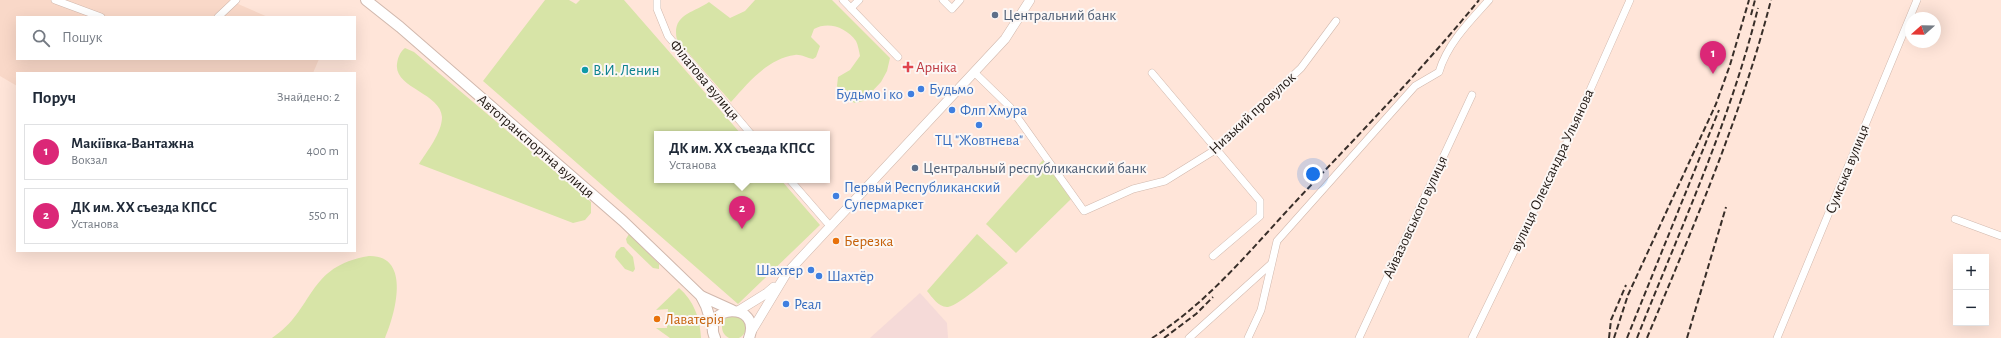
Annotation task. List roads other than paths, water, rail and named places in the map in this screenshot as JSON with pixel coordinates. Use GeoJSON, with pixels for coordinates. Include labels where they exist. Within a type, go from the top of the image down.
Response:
{"type":"FeatureCollection","features":[{"type":"Feature","properties":{"kind":"main road","name":"Автотранспортна вулиця"},"geometry":{"type":"LineString","coordinates":[[366,0],[400,27],[623,221],[701,296]]}},
{"type":"Feature","properties":{"kind":"main road"},"geometry":{"type":"LineString","coordinates":[[701,296],[746,316],[750,323],[750,336]]}},
{"type":"Feature","properties":{"kind":"main road"},"geometry":{"type":"LineString","coordinates":[[701,296],[706,306],[714,335]]}},
{"type":"Feature","properties":{"kind":"main road"},"geometry":{"type":"LineString","coordinates":[[714,335],[716,319],[723,312],[735,310]]}},
{"type":"Feature","properties":{"kind":"street"},"geometry":{"type":"LineString","coordinates":[[55,0],[98,16]]}},
{"type":"Feature","properties":{"kind":"street"},"geometry":{"type":"LineString","coordinates":[[219,16],[236,0]]}},
{"type":"Feature","properties":{"kind":"street","name":"Філатова вулиця"},"geometry":{"type":"LineString","coordinates":[[657,0],[657,9],[668,36],[748,131]]}},
{"type":"Feature","properties":{"kind":"street"},"geometry":{"type":"LineString","coordinates":[[843,0],[898,57]]}},
{"type":"Feature","properties":{"kind":"street"},"geometry":{"type":"LineString","coordinates":[[851,8],[859,0]]}},
{"type":"Feature","properties":{"kind":"street"},"geometry":{"type":"LineString","coordinates":[[943,0],[952,9],[960,0]]}},
{"type":"Feature","properties":{"kind":"street"},"geometry":{"type":"LineString","coordinates":[[1248,338],[1261,310],[1277,241],[1415,86],[1439,72],[1460,33],[1489,0]]}},
{"type":"Feature","properties":{"kind":"street","name":"вулиця Олександра Ульянова"},"geometry":{"type":"LineString","coordinates":[[1472,338],[1567,142],[1630,0]]}},
{"type":"Feature","properties":{"kind":"street","name":"Сумська вулиця"},"geometry":{"type":"LineString","coordinates":[[1777,338],[1917,0]]}},
{"type":"Feature","properties":{"kind":"street"},"geometry":{"type":"LineString","coordinates":[[735,310],[767,294],[786,274],[926,122],[975,73],[1005,39],[1028,1]]}},
{"type":"Feature","properties":{"kind":"street","name":"Низький провулок"},"geometry":{"type":"LineString","coordinates":[[975,73],[1010,107],[1084,211],[1133,189],[1165,181],[1216,149],[1300,68],[1336,21]]}},
{"type":"Feature","properties":{"kind":"street"},"geometry":{"type":"LineString","coordinates":[[1152,73],[1260,201],[1260,216],[1213,256]]}},
{"type":"Feature","properties":{"kind":"street","name":"Айвазовського вулиця"},"geometry":{"type":"LineString","coordinates":[[1359,338],[1472,96]]}},
{"type":"Feature","properties":{"kind":"street"},"geometry":{"type":"LineString","coordinates":[[793,183],[830,226]]}},
{"type":"Feature","properties":{"kind":"street"},"geometry":{"type":"LineString","coordinates":[[1955,219],[2001,236]]}},
{"type":"Feature","properties":{"kind":"street"},"geometry":{"type":"LineString","coordinates":[[1189,338],[1272,264]]}},
{"type":"Feature","properties":{"kind":"street"},"geometry":{"type":"LineString","coordinates":[[750,336],[786,274]]}},
{"type":"Feature","properties":{"kind":"railway"},"geometry":{"type":"LineString","coordinates":[[1152,338],[1173,324],[1192,308],[1247,255],[1413,77],[1479,0]]}},
{"type":"Feature","properties":{"kind":"railway"},"geometry":{"type":"LineString","coordinates":[[1614,338],[1628,295],[1716,104],[1730,65],[1749,0]]}},
{"type":"Feature","properties":{"kind":"railway"},"geometry":{"type":"LineString","coordinates":[[1751,15],[1755,0]]}},
{"type":"Feature","properties":{"kind":"railway"},"geometry":{"type":"LineString","coordinates":[[1647,338],[1699,213],[1731,129],[1759,44],[1771,0]]}},
{"type":"Feature","properties":{"kind":"railway"},"geometry":{"type":"LineString","coordinates":[[1637,338],[1719,134],[1747,50],[1758,8]]}},
{"type":"Feature","properties":{"kind":"railway"},"geometry":{"type":"LineString","coordinates":[[1627,338],[1719,110]]}},
{"type":"Feature","properties":{"kind":"railway"},"geometry":{"type":"LineString","coordinates":[[1687,338],[1726,207]]}},
{"type":"Feature","properties":{"kind":"railway"},"geometry":{"type":"LineString","coordinates":[[1609,338],[1611,320],[1626,285]]}},
{"type":"Feature","properties":{"kind":"railway"},"geometry":{"type":"LineString","coordinates":[[1164,338],[1196,314],[1213,297]]}},
{"type":"Feature","properties":{"kind":"place","name":"Центральний банк"},"geometry":{"type":"Point","coordinates":[995,15]}},
{"type":"Feature","properties":{"kind":"place","name":"Арніка"},"geometry":{"type":"Point","coordinates":[908,67]}},
{"type":"Feature","properties":{"kind":"place","name":"В.И. Ленин"},"geometry":{"type":"Point","coordinates":[585,70]}},
{"type":"Feature","properties":{"kind":"place","name":"Макіївка-Вантажна"},"geometry":{"type":"Point","coordinates":[1713,74]}},
{"type":"Feature","properties":{"kind":"place","name":"Будьмо"},"geometry":{"type":"Point","coordinates":[921,89]}},
{"type":"Feature","properties":{"kind":"place","name":"Будьмо і ко"},"geometry":{"type":"Point","coordinates":[911,94]}},
{"type":"Feature","properties":{"kind":"place","name":"Флп Хмура"},"geometry":{"type":"Point","coordinates":[952,110]}},
{"type":"Feature","properties":{"kind":"place","name":"ТЦ \"Жовтнева\""},"geometry":{"type":"Point","coordinates":[979,125]}},
{"type":"Feature","properties":{"kind":"place","name":"Центральный республиканский банк"},"geometry":{"type":"Point","coordinates":[915,168]}},
{"type":"Feature","properties":{"kind":"place","name":"Первый Республиканский Супермаркет"},"geometry":{"type":"Point","coordinates":[836,196]}},
{"type":"Feature","properties":{"kind":"place","name":"ДК им. XX съезда КПСС"},"geometry":{"type":"Point","coordinates":[742,229]}},
{"type":"Feature","properties":{"kind":"place","name":"Березка"},"geometry":{"type":"Point","coordinates":[836,241]}},
{"type":"Feature","properties":{"kind":"place","name":"Шахтер"},"geometry":{"type":"Point","coordinates":[811,270]}},
{"type":"Feature","properties":{"kind":"place","name":"Шахтёр"},"geometry":{"type":"Point","coordinates":[819,276]}},
{"type":"Feature","properties":{"kind":"place","name":"Рєал"},"geometry":{"type":"Point","coordinates":[786,304]}},
{"type":"Feature","properties":{"kind":"place","name":"Лаватерія"},"geometry":{"type":"Point","coordinates":[657,319]}}]}
